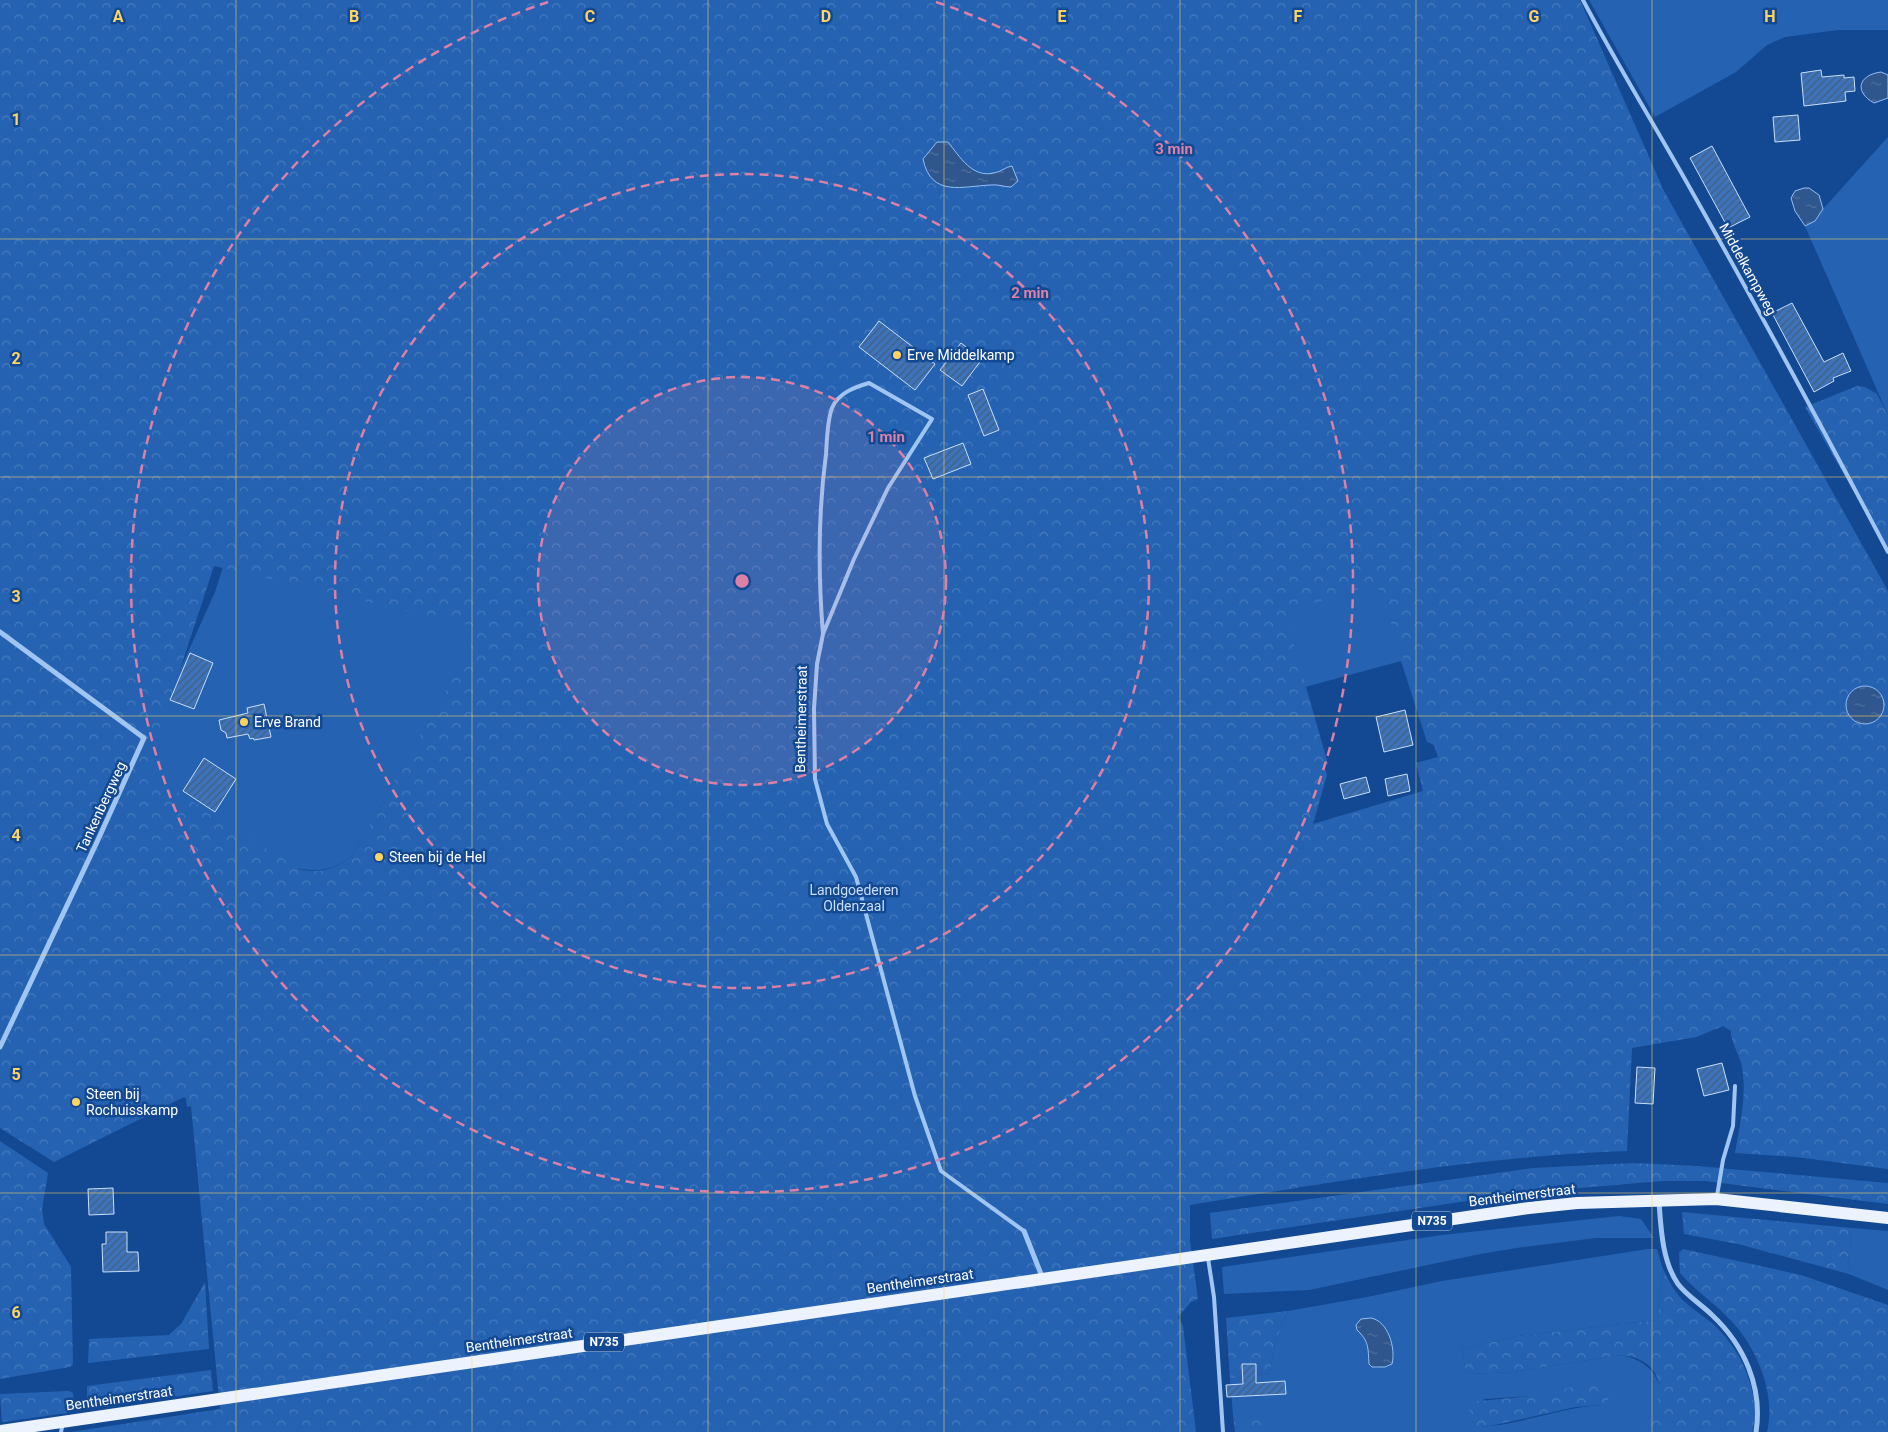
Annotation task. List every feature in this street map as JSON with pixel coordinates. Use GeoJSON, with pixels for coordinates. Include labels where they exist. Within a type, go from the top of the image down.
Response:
{"type":"FeatureCollection","features":[{"type":"Feature","properties":{"kind":"main road","name":"Bentheimerstraat"},"geometry":{"type":"LineString","coordinates":[[0,1431],[62,1426],[1043,1278],[1529,1208],[1577,1203],[1716,1199],[1888,1218]]}},
{"type":"Feature","properties":{"kind":"street","name":"Tankenbergweg"},"geometry":{"type":"LineString","coordinates":[[0,632],[144,738],[0,1047]]}},
{"type":"Feature","properties":{"kind":"street"},"geometry":{"type":"LineString","coordinates":[[1658,1200],[1663,1242],[1671,1272],[1686,1294],[1724,1326],[1746,1362],[1756,1388],[1756,1432]]}},
{"type":"Feature","properties":{"kind":"street","name":"Bentheimerstraat"},"geometry":{"type":"LineString","coordinates":[[1024,1231],[1043,1278]]}},
{"type":"Feature","properties":{"kind":"lane","name":"Middelkampweg"},"geometry":{"type":"LineString","coordinates":[[1583,0],[1614,58],[1682,173],[1814,412],[1888,552]]}},
{"type":"Feature","properties":{"kind":"lane","name":"Bentheimerstraat"},"geometry":{"type":"LineString","coordinates":[[823,634],[818,581],[819,528],[832,408],[841,395],[855,387],[869,383],[932,419],[888,488],[854,559],[823,634],[817,664],[814,709],[813,760],[818,793],[827,824],[856,877],[896,1028],[941,1171],[1024,1231]]}},
{"type":"Feature","properties":{"kind":"lane"},"geometry":{"type":"LineString","coordinates":[[1716,1199],[1723,1160],[1733,1126],[1735,1086]]}},
{"type":"Feature","properties":{"kind":"lane"},"geometry":{"type":"LineString","coordinates":[[1208,1255],[1214,1297],[1223,1432]]}},
{"type":"Feature","properties":{"kind":"green space","name":"Landgoederen Oldenzaal"},"geometry":{"type":"Polygon","coordinates":[[[0,0],[1580,0],[1664,191],[1888,591],[1888,1169],[1796,1157],[1735,1153],[1742,1110],[1743,1078],[1741,1062],[1732,1039],[1731,1031],[1723,1026],[1696,1037],[1632,1048],[1627,1151],[1517,1158],[1462,1164],[1190,1205],[1190,1241],[1198,1299],[1191,1302],[1178,1317],[1183,1326],[1196,1432],[71,1432],[220,1409],[191,1106],[187,1107],[184,1097],[54,1162],[0,1128],[0,0]],[[214,566],[144,771],[299,869],[320,871],[334,867],[352,856],[481,628],[214,566]],[[1377,584],[1287,611],[1291,634],[1328,764],[1324,765],[1327,775],[1313,824],[1423,791],[1416,763],[1438,757],[1377,584]]]}},
{"type":"Feature","properties":{"kind":"green space"},"geometry":{"type":"Polygon","coordinates":[[[1589,0],[1888,0],[1888,30],[1838,30],[1785,37],[1767,45],[1736,72],[1655,117],[1589,0]]]}},
{"type":"Feature","properties":{"kind":"green space"},"geometry":{"type":"Polygon","coordinates":[[[1888,137],[1888,415],[1805,226],[1815,221],[1823,209],[1888,137]]]}},
{"type":"Feature","properties":{"kind":"green space"},"geometry":{"type":"Polygon","coordinates":[[[1857,386],[1865,387],[1877,394],[1888,415],[1888,551],[1805,407],[1857,386]]]}},
{"type":"Feature","properties":{"kind":"green space"},"geometry":{"type":"Polygon","coordinates":[[[1534,534],[1441,748],[1427,742],[1401,661],[1305,687],[1292,642],[1285,603],[1534,534]]]}},
{"type":"Feature","properties":{"kind":"green space"},"geometry":{"type":"Polygon","coordinates":[[[228,551],[489,615],[352,856],[330,868],[306,870],[289,866],[136,768],[215,592],[228,551]]]}},
{"type":"Feature","properties":{"kind":"green space"},"geometry":{"type":"Polygon","coordinates":[[[0,1141],[48,1173],[42,1209],[44,1224],[71,1267],[73,1364],[70,1367],[0,1379],[0,1141]]]}},
{"type":"Feature","properties":{"kind":"green space"},"geometry":{"type":"Polygon","coordinates":[[[1633,1163],[1697,1166],[1888,1183],[1888,1204],[1705,1181],[1662,1181],[1521,1193],[1212,1239],[1210,1213],[1533,1168],[1633,1163]]]}},
{"type":"Feature","properties":{"kind":"green space"},"geometry":{"type":"Polygon","coordinates":[[[1682,1212],[1851,1228],[1849,1274],[1738,1244],[1684,1234],[1682,1212]]]}},
{"type":"Feature","properties":{"kind":"green space"},"geometry":{"type":"Polygon","coordinates":[[[1619,1216],[1641,1219],[1654,1238],[1596,1238],[1523,1247],[1480,1254],[1309,1290],[1224,1294],[1222,1267],[1442,1235],[1619,1216]]]}},
{"type":"Feature","properties":{"kind":"green space"},"geometry":{"type":"Polygon","coordinates":[[[1851,1228],[1888,1231],[1888,1290],[1849,1274],[1851,1228]]]}},
{"type":"Feature","properties":{"kind":"green space"},"geometry":{"type":"Polygon","coordinates":[[[1657,1249],[1663,1269],[1657,1320],[1518,1336],[1462,1349],[1466,1374],[1513,1372],[1620,1355],[1637,1360],[1650,1369],[1657,1380],[1660,1392],[1658,1405],[1641,1426],[1626,1432],[1263,1432],[1263,1415],[1233,1415],[1230,1379],[1270,1373],[1275,1343],[1288,1311],[1442,1281],[1657,1249]],[[1371,1318],[1361,1319],[1369,1345],[1369,1364],[1377,1368],[1394,1356],[1385,1327],[1377,1320],[1371,1318]],[[1531,1396],[1484,1399],[1470,1427],[1502,1424],[1601,1405],[1531,1396]]]}},
{"type":"Feature","properties":{"kind":"green space"},"geometry":{"type":"Polygon","coordinates":[[[1683,1249],[1801,1275],[1888,1305],[1888,1432],[1767,1432],[1769,1403],[1763,1374],[1757,1360],[1751,1347],[1734,1324],[1680,1273],[1679,1253],[1683,1249]]]}},
{"type":"Feature","properties":{"kind":"green space"},"geometry":{"type":"Polygon","coordinates":[[[1663,1269],[1679,1296],[1719,1330],[1736,1351],[1743,1364],[1752,1391],[1754,1419],[1752,1432],[1624,1432],[1636,1427],[1647,1419],[1654,1409],[1658,1398],[1659,1386],[1656,1374],[1648,1365],[1632,1357],[1620,1355],[1513,1372],[1466,1374],[1462,1349],[1518,1336],[1657,1320],[1663,1269]]]}},
{"type":"Feature","properties":{"kind":"green space"},"geometry":{"type":"Polygon","coordinates":[[[205,1282],[209,1349],[88,1363],[89,1339],[169,1335],[181,1324],[205,1282]]]}},
{"type":"Feature","properties":{"kind":"green space"},"geometry":{"type":"Polygon","coordinates":[[[1288,1311],[1275,1343],[1270,1373],[1230,1379],[1226,1318],[1288,1311]]]}},
{"type":"Feature","properties":{"kind":"green space"},"geometry":{"type":"Polygon","coordinates":[[[211,1370],[213,1391],[97,1408],[87,1404],[87,1386],[211,1370]]]}},
{"type":"Feature","properties":{"kind":"green space"},"geometry":{"type":"Polygon","coordinates":[[[1582,1385],[1604,1387],[1610,1394],[1610,1398],[1601,1405],[1575,1407],[1490,1426],[1470,1428],[1469,1402],[1531,1396],[1582,1385]]]}},
{"type":"Feature","properties":{"kind":"green space"},"geometry":{"type":"Polygon","coordinates":[[[69,1391],[73,1393],[74,1409],[67,1413],[2,1422],[0,1394],[69,1391]]]}},
{"type":"Feature","properties":{"kind":"green space"},"geometry":{"type":"Polygon","coordinates":[[[1233,1415],[1263,1415],[1263,1432],[1235,1432],[1233,1415]]]}},
{"type":"Feature","properties":{"kind":"water"},"geometry":{"type":"Polygon","coordinates":[[[1881,72],[1888,75],[1888,98],[1874,103],[1863,94],[1861,84],[1867,77],[1881,72]]]}},
{"type":"Feature","properties":{"kind":"water"},"geometry":{"type":"Polygon","coordinates":[[[937,142],[948,142],[967,165],[979,172],[986,174],[994,173],[1012,166],[1018,181],[1011,187],[994,185],[949,187],[941,185],[933,180],[927,171],[923,159],[937,142]]]}},
{"type":"Feature","properties":{"kind":"water"},"geometry":{"type":"Polygon","coordinates":[[[1809,188],[1819,195],[1823,209],[1815,221],[1805,226],[1795,211],[1791,198],[1795,191],[1809,188]]]}},
{"type":"Feature","properties":{"kind":"water"},"geometry":{"type":"Polygon","coordinates":[[[1865,686],[1878,692],[1884,705],[1878,718],[1865,724],[1852,718],[1846,705],[1852,692],[1865,686]]]}},
{"type":"Feature","properties":{"kind":"water"},"geometry":{"type":"Polygon","coordinates":[[[1371,1318],[1382,1324],[1392,1343],[1392,1364],[1385,1367],[1372,1367],[1369,1364],[1366,1341],[1357,1330],[1356,1325],[1361,1319],[1371,1318]]]}},
{"type":"Feature","properties":{"kind":"building"},"geometry":{"type":"Polygon","coordinates":[[[1821,70],[1822,77],[1844,75],[1844,78],[1854,77],[1855,91],[1845,92],[1846,101],[1804,106],[1801,73],[1821,70]]]}},
{"type":"Feature","properties":{"kind":"building"},"geometry":{"type":"Polygon","coordinates":[[[1798,115],[1800,140],[1775,142],[1773,117],[1798,115]]]}},
{"type":"Feature","properties":{"kind":"building"},"geometry":{"type":"Polygon","coordinates":[[[1712,146],[1750,217],[1728,228],[1690,158],[1712,146]]]}},
{"type":"Feature","properties":{"kind":"building"},"geometry":{"type":"Polygon","coordinates":[[[1792,303],[1824,362],[1843,353],[1851,371],[1833,378],[1834,381],[1814,392],[1772,313],[1792,303]]]}},
{"type":"Feature","properties":{"kind":"building","name":"Erve Middelkamp"},"geometry":{"type":"Polygon","coordinates":[[[879,321],[935,364],[915,390],[859,347],[879,321]]]}},
{"type":"Feature","properties":{"kind":"building"},"geometry":{"type":"Polygon","coordinates":[[[961,343],[982,359],[962,386],[940,370],[961,343]]]}},
{"type":"Feature","properties":{"kind":"building"},"geometry":{"type":"Polygon","coordinates":[[[983,389],[999,430],[984,436],[968,395],[983,389]]]}},
{"type":"Feature","properties":{"kind":"building"},"geometry":{"type":"Polygon","coordinates":[[[963,443],[971,464],[933,479],[924,458],[963,443]]]}},
{"type":"Feature","properties":{"kind":"building"},"geometry":{"type":"Polygon","coordinates":[[[190,653],[213,663],[194,709],[170,700],[190,653]]]}},
{"type":"Feature","properties":{"kind":"building","name":"Erve Brand"},"geometry":{"type":"Polygon","coordinates":[[[264,704],[271,737],[254,740],[253,738],[250,739],[248,734],[227,738],[226,733],[221,730],[219,720],[248,713],[247,708],[264,704]]]}},
{"type":"Feature","properties":{"kind":"building"},"geometry":{"type":"Polygon","coordinates":[[[1405,710],[1413,745],[1384,752],[1376,717],[1405,710]]]}},
{"type":"Feature","properties":{"kind":"building"},"geometry":{"type":"Polygon","coordinates":[[[204,758],[236,779],[215,812],[183,791],[204,758]]]}},
{"type":"Feature","properties":{"kind":"building"},"geometry":{"type":"Polygon","coordinates":[[[1407,774],[1410,791],[1388,796],[1385,779],[1407,774]]]}},
{"type":"Feature","properties":{"kind":"building"},"geometry":{"type":"Polygon","coordinates":[[[1366,777],[1370,792],[1344,799],[1340,784],[1366,777]]]}},
{"type":"Feature","properties":{"kind":"building"},"geometry":{"type":"Polygon","coordinates":[[[1722,1063],[1729,1090],[1704,1096],[1697,1069],[1722,1063]]]}},
{"type":"Feature","properties":{"kind":"building"},"geometry":{"type":"Polygon","coordinates":[[[1637,1067],[1655,1068],[1653,1104],[1635,1103],[1637,1067]]]}},
{"type":"Feature","properties":{"kind":"building"},"geometry":{"type":"Polygon","coordinates":[[[113,1188],[114,1214],[89,1215],[88,1189],[113,1188]]]}},
{"type":"Feature","properties":{"kind":"building"},"geometry":{"type":"Polygon","coordinates":[[[106,1232],[127,1232],[127,1252],[138,1252],[139,1271],[103,1272],[102,1244],[106,1244],[106,1232]]]}},
{"type":"Feature","properties":{"kind":"building"},"geometry":{"type":"Polygon","coordinates":[[[1242,1364],[1256,1364],[1256,1383],[1285,1381],[1286,1394],[1227,1397],[1226,1385],[1243,1384],[1242,1364]]]}},
{"type":"Feature","properties":{"kind":"place","name":"Erve Middelkamp"},"geometry":{"type":"Point","coordinates":[897,355]}},
{"type":"Feature","properties":{"kind":"place","name":"Erve Brand"},"geometry":{"type":"Point","coordinates":[244,722]}},
{"type":"Feature","properties":{"kind":"place","name":"Steen bij de Hel"},"geometry":{"type":"Point","coordinates":[379,857]}},
{"type":"Feature","properties":{"kind":"place","name":"Steen bij Rochuisskamp"},"geometry":{"type":"Point","coordinates":[76,1102]}}]}
